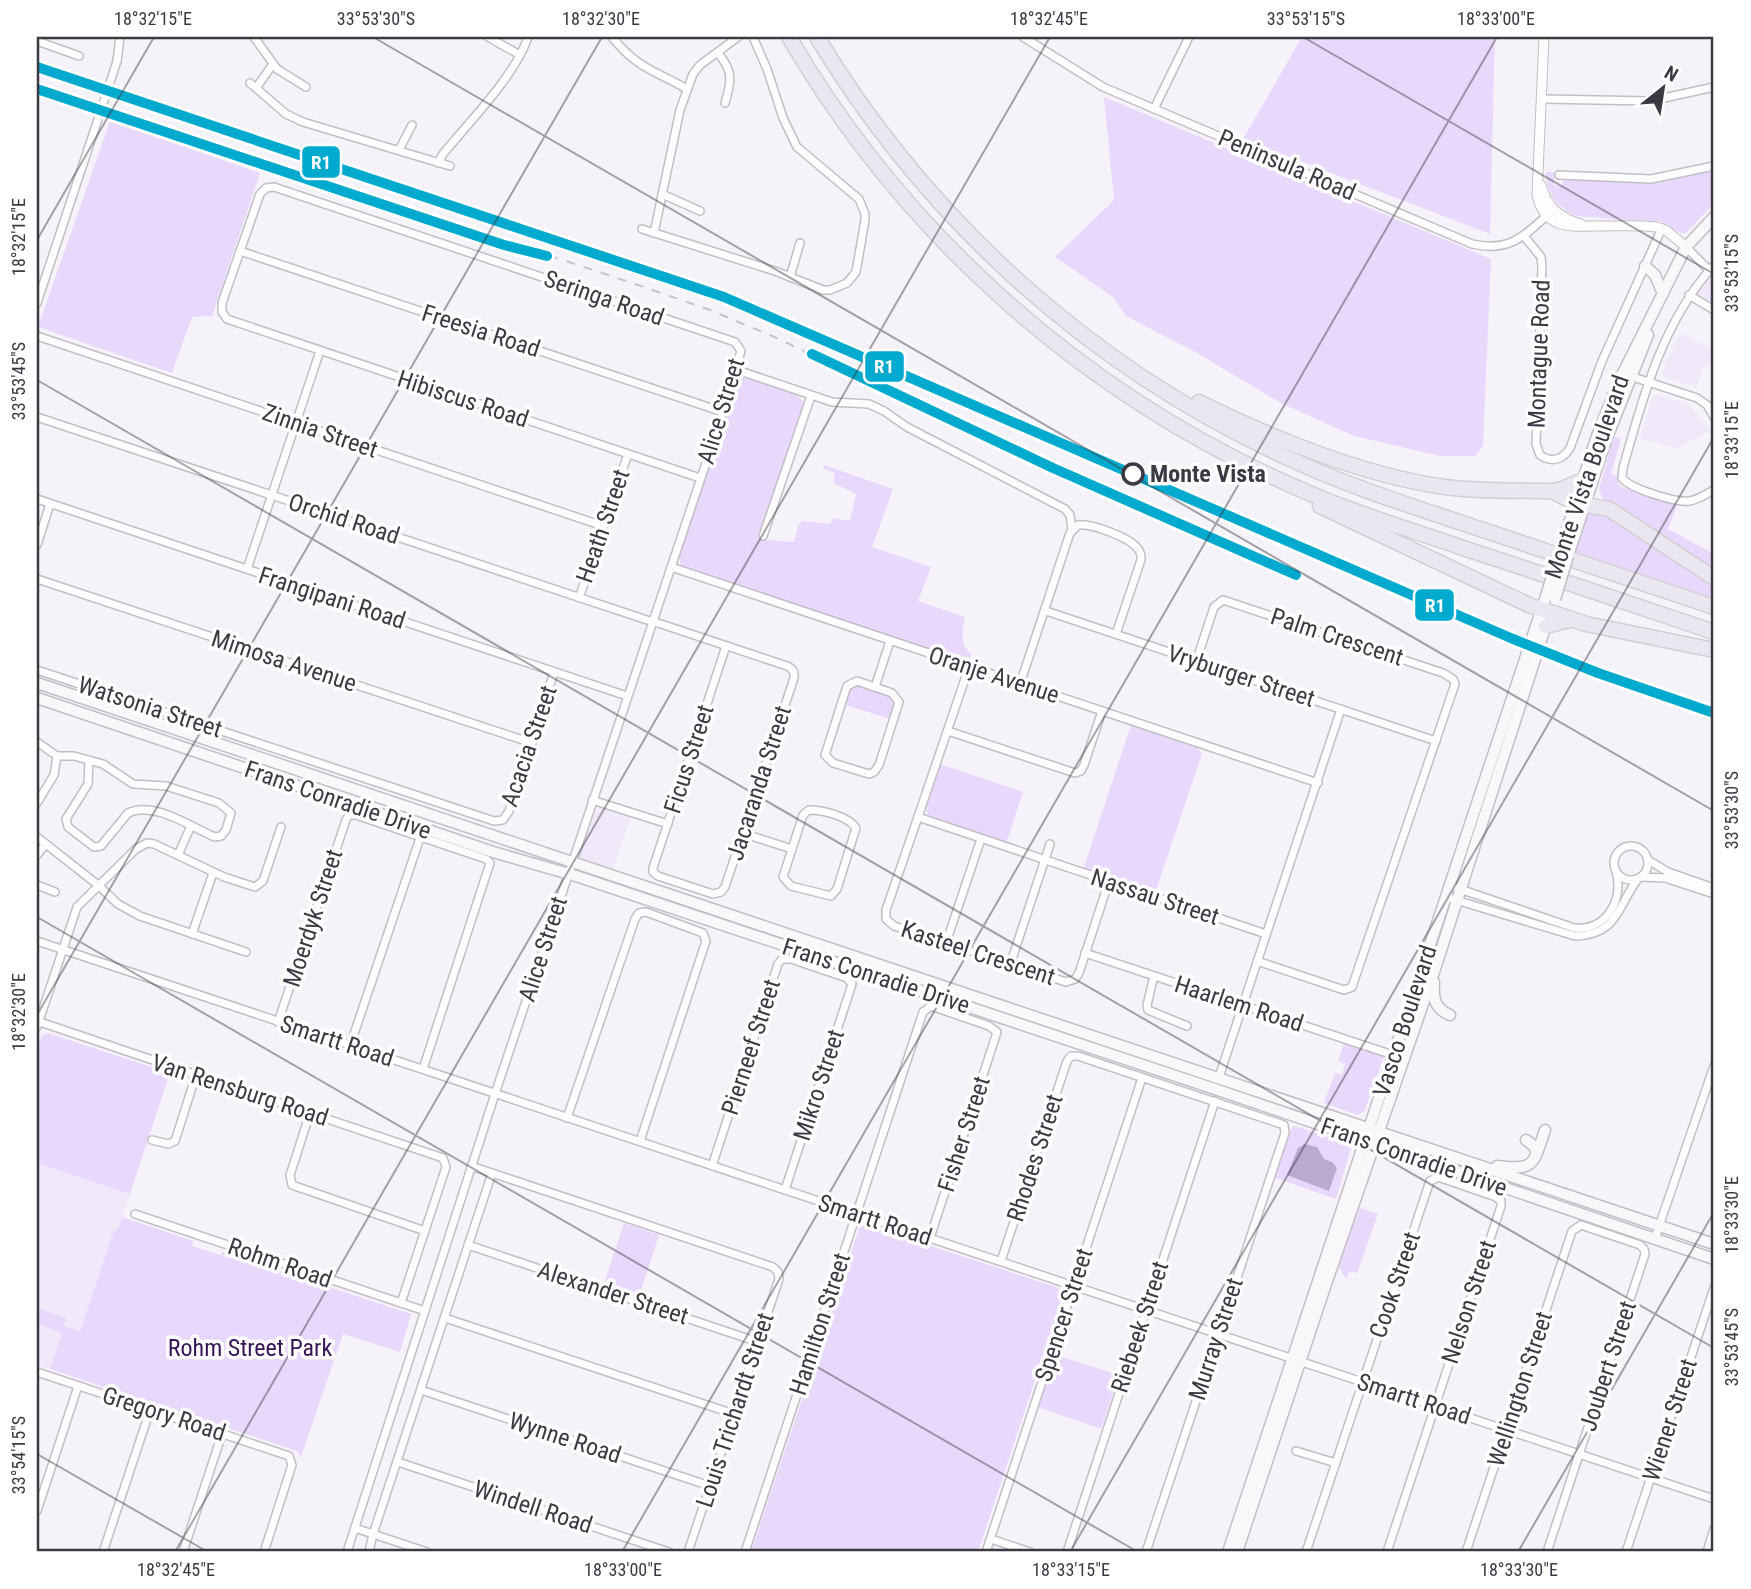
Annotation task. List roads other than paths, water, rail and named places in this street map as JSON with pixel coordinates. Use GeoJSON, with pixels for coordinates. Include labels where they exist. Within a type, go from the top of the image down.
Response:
{"type":"FeatureCollection","features":[{"type":"Feature","properties":{"kind":"highway"},"geometry":{"type":"LineString","coordinates":[[789,37],[869,155],[915,211],[969,268],[1027,320],[1079,362],[1130,397],[1256,476],[1546,614],[1714,650]]}},
{"type":"Feature","properties":{"kind":"highway"},"geometry":{"type":"LineString","coordinates":[[817,37],[867,113],[943,207],[1016,279],[1100,348],[1200,414],[1308,467],[1387,498],[1714,607]]}},
{"type":"Feature","properties":{"kind":"highway"},"geometry":{"type":"LineString","coordinates":[[1100,348],[1183,395],[1243,424],[1392,476],[1473,490],[1552,491],[1583,480]]}},
{"type":"Feature","properties":{"kind":"highway"},"geometry":{"type":"LineString","coordinates":[[1209,445],[1282,481],[1349,509],[1714,632]]}},
{"type":"Feature","properties":{"kind":"highway"},"geometry":{"type":"LineString","coordinates":[[1552,491],[1580,504],[1609,509],[1714,578]]}},
{"type":"Feature","properties":{"kind":"main road","name":"Monte Vista Boulevard"},"geometry":{"type":"LineString","coordinates":[[1580,504],[1583,480],[1618,383],[1686,247],[1714,217]]}},
{"type":"Feature","properties":{"kind":"main road"},"geometry":{"type":"LineString","coordinates":[[1645,266],[1655,275],[1663,293]]}},
{"type":"Feature","properties":{"kind":"main road","name":"Monte Vista Boulevard"},"geometry":{"type":"LineString","coordinates":[[1546,614],[1580,504],[1650,331],[1655,309]]}},
{"type":"Feature","properties":{"kind":"main road","name":"Vasco Boulevard"},"geometry":{"type":"LineString","coordinates":[[1374,1130],[1393,1055],[1453,893],[1546,614]]}},
{"type":"Feature","properties":{"kind":"main road","name":"Frans Conradie Drive"},"geometry":{"type":"LineString","coordinates":[[37,683],[1714,1259]]}},
{"type":"Feature","properties":{"kind":"main road","name":"Frans Conradie Drive"},"geometry":{"type":"LineString","coordinates":[[37,698],[493,852],[570,868]]}},
{"type":"Feature","properties":{"kind":"main road","name":"Vasco Boulevard"},"geometry":{"type":"LineString","coordinates":[[1228,1552],[1297,1359],[1374,1130],[1434,972],[1453,893]]}},
{"type":"Feature","properties":{"kind":"main road"},"geometry":{"type":"LineString","coordinates":[[1434,972],[1434,1002],[1440,1010],[1450,1015]]}},
{"type":"Feature","properties":{"kind":"main road","name":"Frans Conradie Drive"},"geometry":{"type":"LineString","coordinates":[[1216,1089],[1374,1130],[1714,1244]]}},
{"type":"Feature","properties":{"kind":"main road"},"geometry":{"type":"LineString","coordinates":[[1473,1163],[1523,1168],[1532,1163],[1545,1130]]}},
{"type":"Feature","properties":{"kind":"main road"},"geometry":{"type":"LineString","coordinates":[[1526,1140],[1535,1147],[1536,1154]]}},
{"type":"Feature","properties":{"kind":"main road","name":"Vasco Boulevard"},"geometry":{"type":"LineString","coordinates":[[1237,1552],[1297,1359]]}},
{"type":"Feature","properties":{"kind":"street"},"geometry":{"type":"LineString","coordinates":[[37,303],[117,61],[120,37]]}},
{"type":"Feature","properties":{"kind":"street"},"geometry":{"type":"LineString","coordinates":[[254,37],[277,69],[306,87]]}},
{"type":"Feature","properties":{"kind":"street"},"geometry":{"type":"LineString","coordinates":[[488,37],[520,55]]}},
{"type":"Feature","properties":{"kind":"street"},"geometry":{"type":"LineString","coordinates":[[439,163],[443,153],[509,74],[528,37]]}},
{"type":"Feature","properties":{"kind":"street"},"geometry":{"type":"LineString","coordinates":[[612,37],[637,63],[687,89]]}},
{"type":"Feature","properties":{"kind":"street"},"geometry":{"type":"LineString","coordinates":[[654,233],[692,74],[738,37]]}},
{"type":"Feature","properties":{"kind":"street"},"geometry":{"type":"LineString","coordinates":[[642,229],[822,290],[838,288],[847,283],[856,272],[866,214],[859,199],[797,147],[783,118],[753,37]]}},
{"type":"Feature","properties":{"kind":"street","name":"Peninsula Road"},"geometry":{"type":"LineString","coordinates":[[1023,37],[1103,87],[1472,244],[1497,247],[1509,244],[1524,236],[1550,213]]}},
{"type":"Feature","properties":{"kind":"street"},"geometry":{"type":"LineString","coordinates":[[1154,109],[1189,37]]}},
{"type":"Feature","properties":{"kind":"street"},"geometry":{"type":"LineString","coordinates":[[1544,37],[1539,202],[1550,213],[1590,226],[1662,228],[1712,267]]}},
{"type":"Feature","properties":{"kind":"street"},"geometry":{"type":"LineString","coordinates":[[37,41],[79,56]]}},
{"type":"Feature","properties":{"kind":"street"},"geometry":{"type":"LineString","coordinates":[[718,52],[730,69],[725,103]]}},
{"type":"Feature","properties":{"kind":"street"},"geometry":{"type":"LineString","coordinates":[[273,64],[253,85],[286,114],[303,122],[450,166]]}},
{"type":"Feature","properties":{"kind":"street"},"geometry":{"type":"LineString","coordinates":[[1543,99],[1650,101],[1714,87]]}},
{"type":"Feature","properties":{"kind":"street"},"geometry":{"type":"LineString","coordinates":[[399,150],[412,125]]}},
{"type":"Feature","properties":{"kind":"street"},"geometry":{"type":"LineString","coordinates":[[1559,175],[1651,179],[1714,166]]}},
{"type":"Feature","properties":{"kind":"street","name":"Seringa Road"},"geometry":{"type":"LineString","coordinates":[[240,251],[257,201],[266,188],[274,187],[735,342],[740,347]]}},
{"type":"Feature","properties":{"kind":"street"},"geometry":{"type":"LineString","coordinates":[[662,194],[700,211]]}},
{"type":"Feature","properties":{"kind":"street","name":"Montague Road"},"geometry":{"type":"LineString","coordinates":[[1524,236],[1538,252],[1542,262],[1536,444],[1537,451],[1547,459],[1563,457],[1570,448],[1602,361],[1662,228]]}},
{"type":"Feature","properties":{"kind":"street"},"geometry":{"type":"LineString","coordinates":[[790,277],[800,243]]}},
{"type":"Feature","properties":{"kind":"street","name":"Hibiscus Road"},"geometry":{"type":"LineString","coordinates":[[240,251],[222,303],[222,312],[227,319],[700,478]]}},
{"type":"Feature","properties":{"kind":"street","name":"Freesia Road"},"geometry":{"type":"LineString","coordinates":[[240,251],[723,412]]}},
{"type":"Feature","properties":{"kind":"street","name":"Monte Vista Boulevard"},"geometry":{"type":"LineString","coordinates":[[1712,267],[1689,295],[1648,382],[1622,474],[1623,481],[1629,485],[1679,501],[1695,499],[1714,490]]}},
{"type":"Feature","properties":{"kind":"street"},"geometry":{"type":"LineString","coordinates":[[1689,295],[1714,310]]}},
{"type":"Feature","properties":{"kind":"street","name":"Zinnia Street"},"geometry":{"type":"LineString","coordinates":[[37,336],[603,526]]}},
{"type":"Feature","properties":{"kind":"street","name":"Alice Street"},"geometry":{"type":"LineString","coordinates":[[347,1552],[471,1166],[737,370],[741,356],[740,347]]}},
{"type":"Feature","properties":{"kind":"street"},"geometry":{"type":"LineString","coordinates":[[247,569],[320,351]]}},
{"type":"Feature","properties":{"kind":"street"},"geometry":{"type":"LineString","coordinates":[[737,370],[832,402],[862,402],[884,411],[907,427],[1065,509],[1070,515],[1072,530],[1020,684]]}},
{"type":"Feature","properties":{"kind":"street"},"geometry":{"type":"LineString","coordinates":[[1618,383],[1632,376],[1697,398],[1711,406],[1714,417]]}},
{"type":"Feature","properties":{"kind":"street"},"geometry":{"type":"LineString","coordinates":[[763,536],[811,396]]}},
{"type":"Feature","properties":{"kind":"street","name":"Orchid Road"},"geometry":{"type":"LineString","coordinates":[[37,417],[787,666],[794,673]]}},
{"type":"Feature","properties":{"kind":"street","name":"Heath Street"},"geometry":{"type":"LineString","coordinates":[[579,598],[628,454]]}},
{"type":"Feature","properties":{"kind":"street","name":"Frangipani Road"},"geometry":{"type":"LineString","coordinates":[[37,499],[627,696]]}},
{"type":"Feature","properties":{"kind":"street"},"geometry":{"type":"LineString","coordinates":[[37,545],[50,504]]}},
{"type":"Feature","properties":{"kind":"street"},"geometry":{"type":"LineString","coordinates":[[1072,530],[1078,525],[1089,524],[1130,542],[1140,552],[1141,560],[1116,634]]}},
{"type":"Feature","properties":{"kind":"street","name":"Oranje Avenue"},"geometry":{"type":"LineString","coordinates":[[671,567],[1318,783]]}},
{"type":"Feature","properties":{"kind":"street","name":"Mimosa Avenue"},"geometry":{"type":"LineString","coordinates":[[37,579],[532,743]]}},
{"type":"Feature","properties":{"kind":"street","name":"Palm Crescent"},"geometry":{"type":"LineString","coordinates":[[1196,662],[1214,607],[1221,601],[1229,601],[1449,675],[1455,688],[1436,741]]}},
{"type":"Feature","properties":{"kind":"street","name":"Vryburger Street"},"geometry":{"type":"LineString","coordinates":[[1046,611],[1436,741]]}},
{"type":"Feature","properties":{"kind":"street"},"geometry":{"type":"LineString","coordinates":[[875,687],[890,640]]}},
{"type":"Feature","properties":{"kind":"street","name":"Ficus Street"},"geometry":{"type":"LineString","coordinates":[[721,892],[713,894],[653,872],[726,646]]}},
{"type":"Feature","properties":{"kind":"street"},"geometry":{"type":"LineString","coordinates":[[918,817],[969,667]]}},
{"type":"Feature","properties":{"kind":"street","name":"Watsonia Street"},"geometry":{"type":"LineString","coordinates":[[37,670],[488,820],[503,820]]}},
{"type":"Feature","properties":{"kind":"street","name":"Acacia Street"},"geometry":{"type":"LineString","coordinates":[[503,820],[509,811],[554,672]]}},
{"type":"Feature","properties":{"kind":"street","name":"Jacaranda Street"},"geometry":{"type":"LineString","coordinates":[[721,892],[725,887],[794,673]]}},
{"type":"Feature","properties":{"kind":"street"},"geometry":{"type":"LineString","coordinates":[[857,681],[875,687],[892,693],[899,702],[879,765],[869,774],[833,763],[826,758],[825,752],[847,686],[857,681]]}},
{"type":"Feature","properties":{"kind":"street","name":"Riebeek Street"},"geometry":{"type":"LineString","coordinates":[[1067,1552],[1341,709]]}},
{"type":"Feature","properties":{"kind":"street"},"geometry":{"type":"LineString","coordinates":[[948,731],[1075,773],[1081,771],[1084,765],[1101,711]]}},
{"type":"Feature","properties":{"kind":"street"},"geometry":{"type":"LineString","coordinates":[[1257,961],[1344,990],[1352,987],[1436,741]]}},
{"type":"Feature","properties":{"kind":"street"},"geometry":{"type":"LineString","coordinates":[[37,742],[57,756],[74,756],[89,760],[110,767],[133,784],[166,786],[219,803],[231,813],[226,830],[221,836],[215,837],[164,813],[134,811],[128,813],[99,848],[90,845],[68,827],[66,819],[88,784],[89,760]]}},
{"type":"Feature","properties":{"kind":"street"},"geometry":{"type":"LineString","coordinates":[[38,798],[56,772],[57,756]]}},
{"type":"Feature","properties":{"kind":"street"},"geometry":{"type":"LineString","coordinates":[[592,800],[668,824]]}},
{"type":"Feature","properties":{"kind":"street"},"geometry":{"type":"LineString","coordinates":[[809,810],[817,810],[849,821],[856,828],[837,889],[831,896],[795,887],[785,881],[784,873],[792,849],[803,815],[809,810]]}},
{"type":"Feature","properties":{"kind":"street","name":"Moerdyk Street"},"geometry":{"type":"LineString","coordinates":[[278,1022],[349,816],[356,815],[420,838]]}},
{"type":"Feature","properties":{"kind":"street","name":"Nassau Street"},"geometry":{"type":"LineString","coordinates":[[918,817],[1266,934]]}},
{"type":"Feature","properties":{"kind":"street","name":"Kasteel Crescent"},"geometry":{"type":"LineString","coordinates":[[918,817],[886,916],[888,922],[1010,965],[1066,982],[1077,976],[1109,881]]}},
{"type":"Feature","properties":{"kind":"street"},"geometry":{"type":"LineString","coordinates":[[178,855],[191,826]]}},
{"type":"Feature","properties":{"kind":"street"},"geometry":{"type":"LineString","coordinates":[[37,1023],[77,907],[136,849],[144,844],[154,844],[213,873],[244,885],[258,886],[263,881],[281,827]]}},
{"type":"Feature","properties":{"kind":"street"},"geometry":{"type":"LineString","coordinates":[[742,833],[792,849]]}},
{"type":"Feature","properties":{"kind":"street"},"geometry":{"type":"LineString","coordinates":[[37,837],[118,904],[141,916],[246,952]]}},
{"type":"Feature","properties":{"kind":"street"},"geometry":{"type":"LineString","coordinates":[[350,1046],[420,838],[486,859],[490,863],[423,1069]]}},
{"type":"Feature","properties":{"kind":"street"},"geometry":{"type":"LineString","coordinates":[[946,943],[981,839]]}},
{"type":"Feature","properties":{"kind":"street"},"geometry":{"type":"LineString","coordinates":[[37,855],[46,844]]}},
{"type":"Feature","properties":{"kind":"street"},"geometry":{"type":"LineString","coordinates":[[1010,965],[1050,844]]}},
{"type":"Feature","properties":{"kind":"street"},"geometry":{"type":"LineString","coordinates":[[1453,893],[1583,929],[1600,924],[1607,918],[1618,892],[1614,860],[1617,853],[1624,848],[1634,847],[1668,873],[1714,888]]}},
{"type":"Feature","properties":{"kind":"street"},"geometry":{"type":"LineString","coordinates":[[1453,893],[1575,936],[1585,936],[1612,923],[1625,895],[1647,870],[1648,860]]}},
{"type":"Feature","properties":{"kind":"street"},"geometry":{"type":"LineString","coordinates":[[1616,872],[1622,878],[1665,878],[1714,894]]}},
{"type":"Feature","properties":{"kind":"street"},"geometry":{"type":"LineString","coordinates":[[192,934],[213,873]]}},
{"type":"Feature","properties":{"kind":"street"},"geometry":{"type":"LineString","coordinates":[[37,885],[55,892]]}},
{"type":"Feature","properties":{"kind":"street"},"geometry":{"type":"LineString","coordinates":[[567,1118],[636,916],[646,912],[703,933],[706,941],[640,1141]]}},
{"type":"Feature","properties":{"kind":"street","name":"Smartt Road"},"geometry":{"type":"LineString","coordinates":[[37,941],[1714,1499]]}},
{"type":"Feature","properties":{"kind":"street","name":"Haarlem Road"},"geometry":{"type":"LineString","coordinates":[[1085,953],[1393,1055]]}},
{"type":"Feature","properties":{"kind":"street","name":"Pierneef Street"},"geometry":{"type":"LineString","coordinates":[[712,1166],[780,962],[786,958],[790,959],[851,981]]}},
{"type":"Feature","properties":{"kind":"street"},"geometry":{"type":"LineString","coordinates":[[1154,976],[1148,1010],[1187,1026]]}},
{"type":"Feature","properties":{"kind":"street","name":"Mikro Street"},"geometry":{"type":"LineString","coordinates":[[785,1190],[851,990],[851,981]]}},
{"type":"Feature","properties":{"kind":"street","name":"Hamilton Street"},"geometry":{"type":"LineString","coordinates":[[745,1552],[925,1009],[931,1006],[995,1030]]}},
{"type":"Feature","properties":{"kind":"street","name":"Van Rensburg Road"},"geometry":{"type":"LineString","coordinates":[[37,1023],[443,1158],[446,1167],[425,1231]]}},
{"type":"Feature","properties":{"kind":"street","name":"Fisher Street"},"geometry":{"type":"LineString","coordinates":[[930,1238],[996,1035],[995,1030]]}},
{"type":"Feature","properties":{"kind":"street","name":"Rhodes Street"},"geometry":{"type":"LineString","coordinates":[[1001,1261],[1067,1061],[1072,1056],[1078,1056],[1142,1077]]}},
{"type":"Feature","properties":{"kind":"street"},"geometry":{"type":"LineString","coordinates":[[1655,1238],[1714,1066]]}},
{"type":"Feature","properties":{"kind":"street"},"geometry":{"type":"LineString","coordinates":[[152,1140],[169,1144],[174,1141],[196,1075]]}},
{"type":"Feature","properties":{"kind":"street"},"geometry":{"type":"LineString","coordinates":[[1142,1077],[1216,1089]]}},
{"type":"Feature","properties":{"kind":"street","name":"Spencer Street"},"geometry":{"type":"LineString","coordinates":[[986,1552],[1142,1077]]}},
{"type":"Feature","properties":{"kind":"street","name":"Murray Street"},"geometry":{"type":"LineString","coordinates":[[1146,1552],[1285,1133],[1284,1125],[1216,1089]]}},
{"type":"Feature","properties":{"kind":"street"},"geometry":{"type":"LineString","coordinates":[[310,1113],[289,1177],[290,1182],[300,1189],[425,1231],[401,1303]]}},
{"type":"Feature","properties":{"kind":"street"},"geometry":{"type":"LineString","coordinates":[[369,1552],[492,1173],[471,1166]]}},
{"type":"Feature","properties":{"kind":"street","name":"Louis Trichardt Street"},"geometry":{"type":"LineString","coordinates":[[492,1173],[776,1268],[779,1279],[688,1552]]}},
{"type":"Feature","properties":{"kind":"street","name":"Nelson Street"},"geometry":{"type":"LineString","coordinates":[[1387,1552],[1501,1204],[1496,1196],[1438,1177],[1432,1178]]}},
{"type":"Feature","properties":{"kind":"street","name":"Cook Street"},"geometry":{"type":"LineString","coordinates":[[1306,1552],[1432,1178]]}},
{"type":"Feature","properties":{"kind":"street","name":"Rohm Road"},"geometry":{"type":"LineString","coordinates":[[135,1214],[425,1311]]}},
{"type":"Feature","properties":{"kind":"street","name":"Joubert Street"},"geometry":{"type":"LineString","coordinates":[[1547,1552],[1645,1251],[1640,1245],[1583,1225],[1577,1226]]}},
{"type":"Feature","properties":{"kind":"street","name":"Wellington Street"},"geometry":{"type":"LineString","coordinates":[[1466,1552],[1572,1231],[1577,1226]]}},
{"type":"Feature","properties":{"kind":"street","name":"Alexander Street"},"geometry":{"type":"LineString","coordinates":[[468,1245],[758,1342]]}},
{"type":"Feature","properties":{"kind":"street","name":"Wiener Street"},"geometry":{"type":"LineString","coordinates":[[1626,1552],[1714,1288]]}},
{"type":"Feature","properties":{"kind":"street"},"geometry":{"type":"LineString","coordinates":[[445,1318],[734,1414]]}},
{"type":"Feature","properties":{"kind":"street","name":"Gregory Road"},"geometry":{"type":"LineString","coordinates":[[37,1372],[291,1458],[291,1469],[264,1552]]}},
{"type":"Feature","properties":{"kind":"street"},"geometry":{"type":"LineString","coordinates":[[37,1511],[78,1386]]}},
{"type":"Feature","properties":{"kind":"street","name":"Wynne Road"},"geometry":{"type":"LineString","coordinates":[[421,1390],[710,1486]]}},
{"type":"Feature","properties":{"kind":"street"},"geometry":{"type":"LineString","coordinates":[[103,1552],[150,1410]]}},
{"type":"Feature","properties":{"kind":"street"},"geometry":{"type":"LineString","coordinates":[[183,1552],[222,1434]]}},
{"type":"Feature","properties":{"kind":"street"},"geometry":{"type":"LineString","coordinates":[[1296,1451],[1336,1463]]}},
{"type":"Feature","properties":{"kind":"street","name":"Windell Road"},"geometry":{"type":"LineString","coordinates":[[397,1462],[668,1552]]}},
{"type":"Feature","properties":{"kind":"street"},"geometry":{"type":"LineString","coordinates":[[355,1528],[427,1552]]}},
{"type":"Feature","properties":{"kind":"street"},"geometry":{"type":"LineString","coordinates":[[1707,1552],[1714,1529]]}},
{"type":"Feature","properties":{"kind":"street"},"geometry":{"type":"LineString","coordinates":[[991,1539],[1030,1552]]}},
{"type":"Feature","properties":{"kind":"railway"},"geometry":{"type":"LineString","coordinates":[[37,85],[710,310],[772,336],[1053,468],[1296,575]]}},
{"type":"Feature","properties":{"kind":"railway"},"geometry":{"type":"LineString","coordinates":[[741,312],[840,346]]}},
{"type":"Feature","properties":{"kind":"place","name":"Monte Vista"},"geometry":{"type":"Point","coordinates":[1133,474]}},
{"type":"Feature","properties":{"kind":"park label","name":"Rohm Street Park"},"geometry":{"type":"Point","coordinates":[250,1348]}}]}
